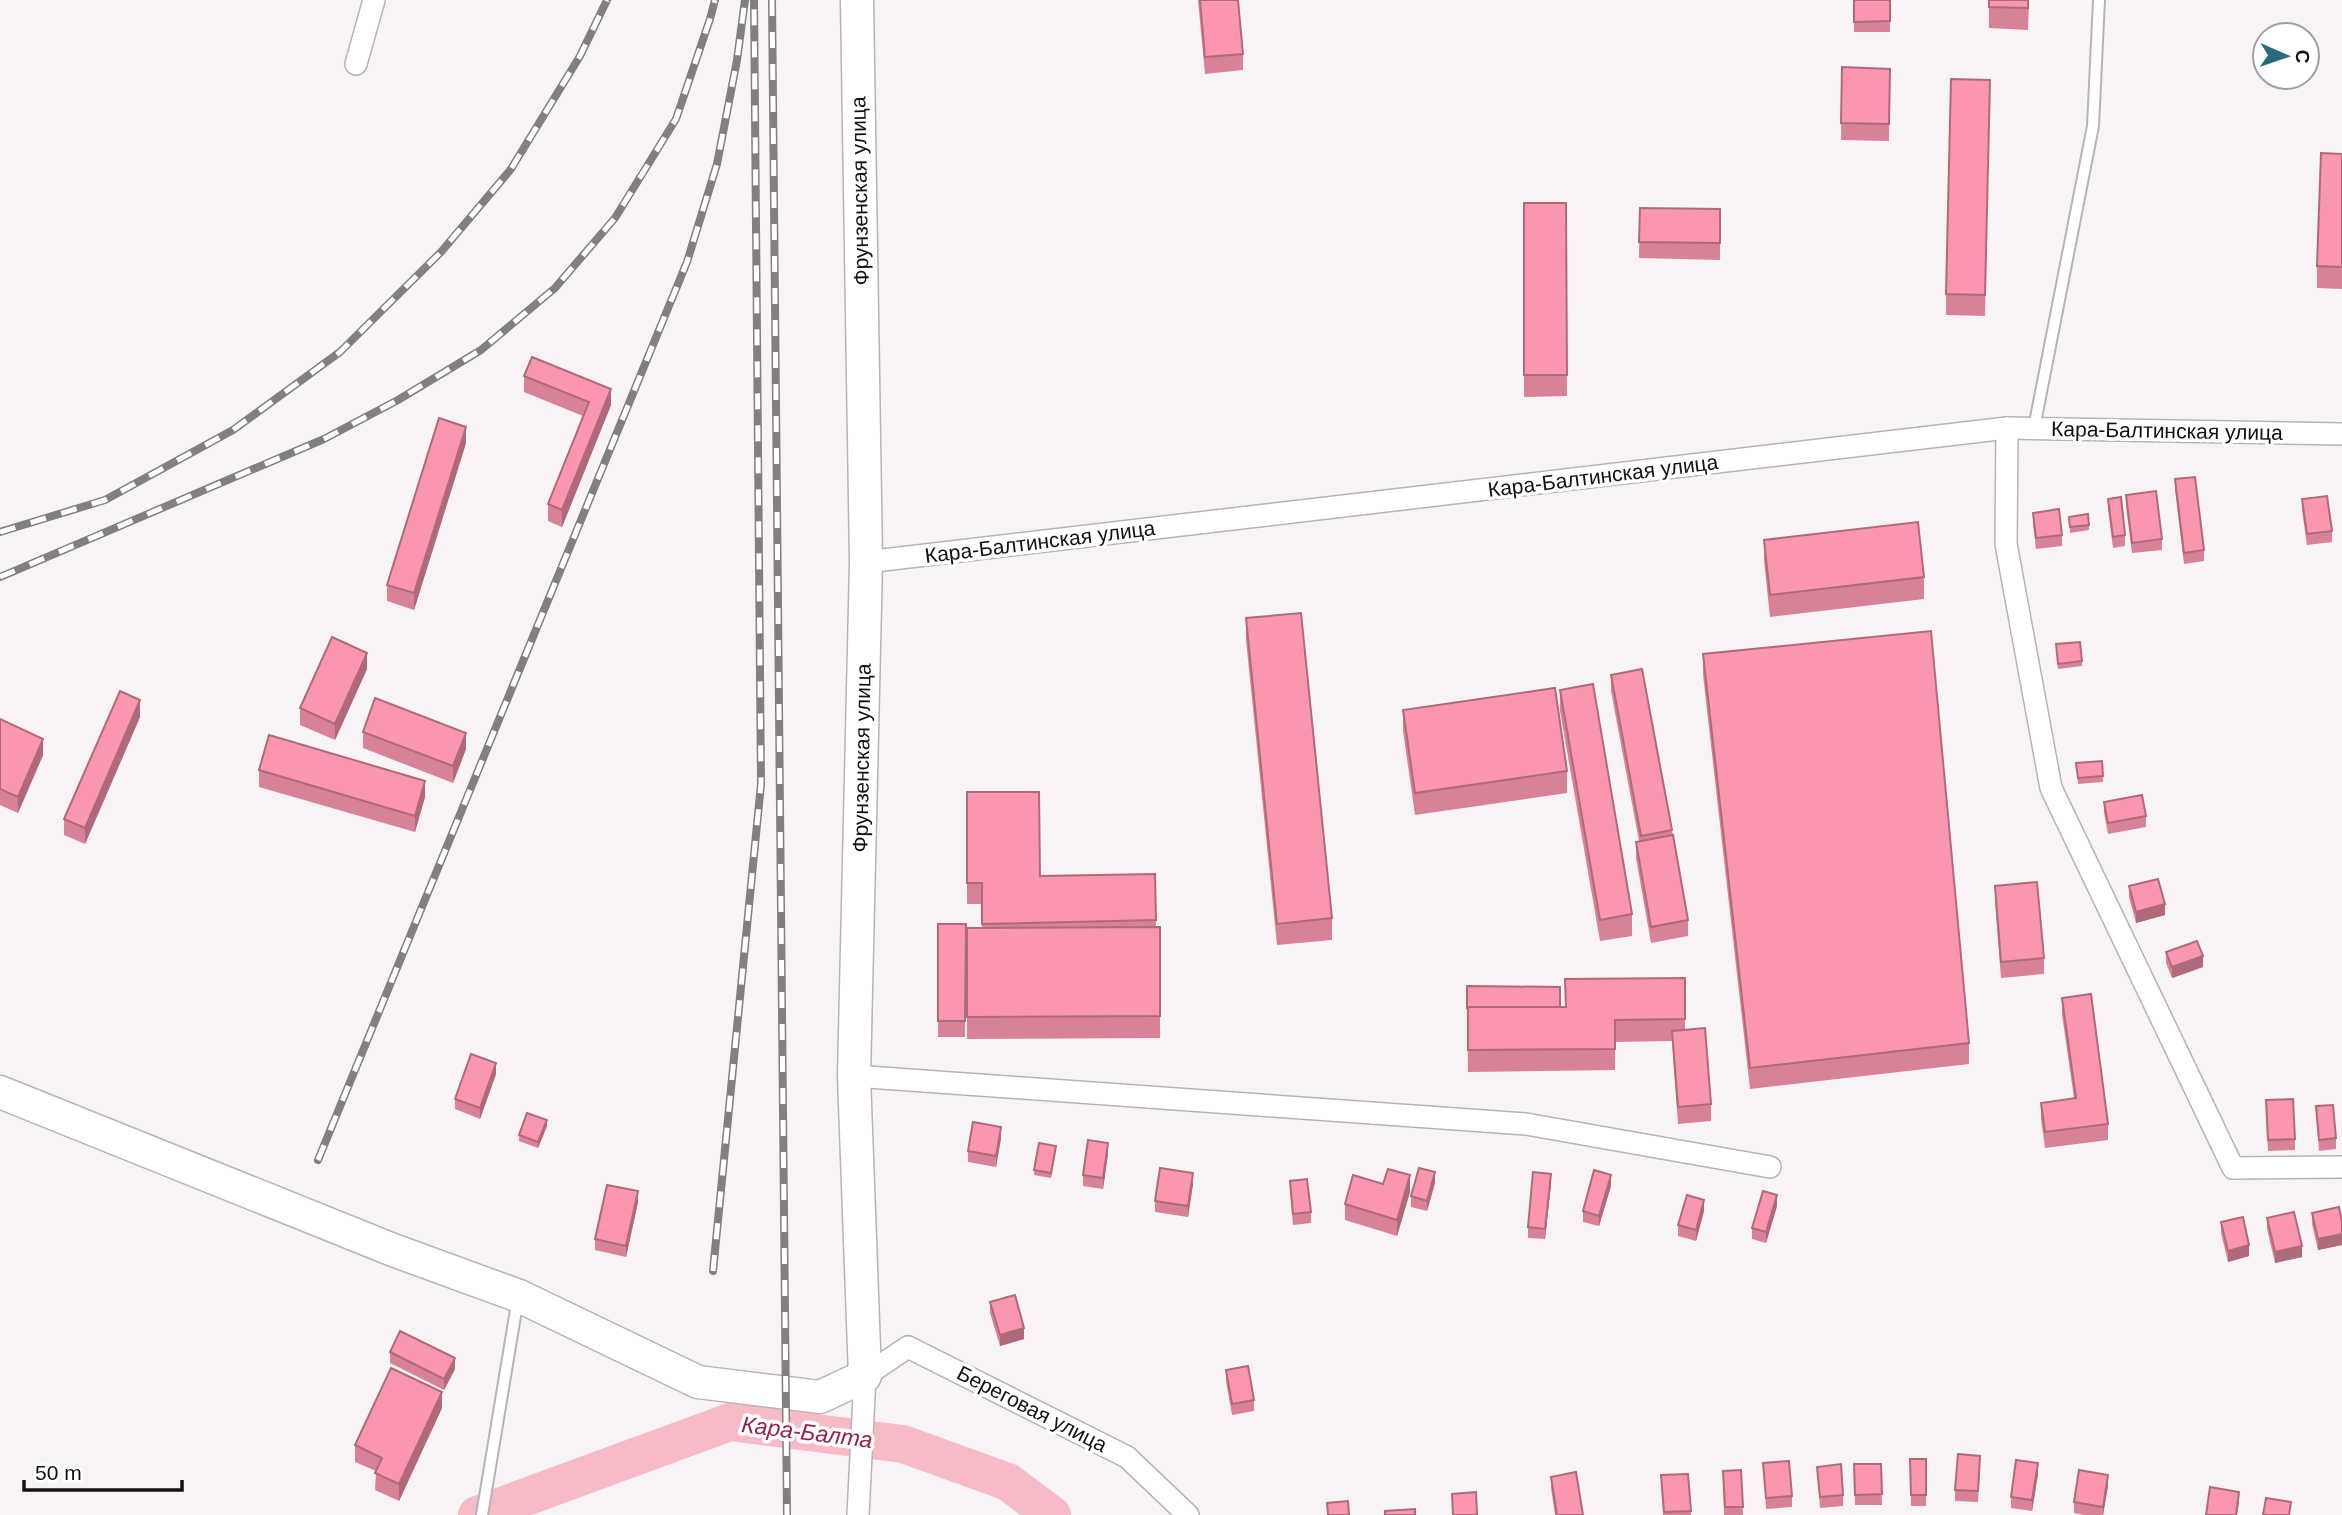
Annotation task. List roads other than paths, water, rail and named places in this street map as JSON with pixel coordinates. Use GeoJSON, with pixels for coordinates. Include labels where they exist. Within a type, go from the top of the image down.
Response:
{"type":"FeatureCollection","features":[{"type":"Feature","properties":{"kind":"street"},"geometry":{"type":"LineString","coordinates":[[356,64],[374,0]]}},
{"type":"Feature","properties":{"kind":"street","name":"Фрунзенская улица"},"geometry":{"type":"LineString","coordinates":[[858,0],[866,562],[854,1076],[865,1376],[858,1515]]}},
{"type":"Feature","properties":{"kind":"street"},"geometry":{"type":"LineString","coordinates":[[2007,428],[2006,544],[2051,788],[2233,1168],[2342,1167]]}},
{"type":"Feature","properties":{"kind":"street","name":"Кара-Балтинская улица"},"geometry":{"type":"LineString","coordinates":[[866,562],[2007,428],[2342,434]]}},
{"type":"Feature","properties":{"kind":"street"},"geometry":{"type":"LineString","coordinates":[[854,1076],[1526,1124],[1770,1167]]}},
{"type":"Feature","properties":{"kind":"street"},"geometry":{"type":"LineString","coordinates":[[0,1092],[393,1250],[519,1296],[698,1382],[820,1397],[865,1376]]}},
{"type":"Feature","properties":{"kind":"street","name":"Береговая улица"},"geometry":{"type":"LineString","coordinates":[[865,1376],[908,1347],[1127,1457],[1188,1515]]}},
{"type":"Feature","properties":{"kind":"lane"},"geometry":{"type":"LineString","coordinates":[[2034,428],[2093,126],[2099,0]]}},
{"type":"Feature","properties":{"kind":"lane"},"geometry":{"type":"LineString","coordinates":[[482,1515],[519,1296]]}},
{"type":"Feature","properties":{"kind":"waterway","name":"Кара-Балта"},"geometry":{"type":"LineString","coordinates":[[477,1515],[730,1422],[903,1444],[1008,1482],[1052,1515]]}},
{"type":"Feature","properties":{"kind":"railway"},"geometry":{"type":"LineString","coordinates":[[0,532],[105,500],[233,430],[340,352],[441,252],[511,169],[580,56],[607,0]]}},
{"type":"Feature","properties":{"kind":"railway"},"geometry":{"type":"LineString","coordinates":[[0,577],[324,439],[398,400],[481,350],[555,288],[615,218],[676,119],[715,0]]}},
{"type":"Feature","properties":{"kind":"railway"},"geometry":{"type":"LineString","coordinates":[[318,1160],[687,262],[717,164],[737,60],[745,0]]}},
{"type":"Feature","properties":{"kind":"railway"},"geometry":{"type":"LineString","coordinates":[[713,1271],[761,784],[754,0]]}},
{"type":"Feature","properties":{"kind":"railway"},"geometry":{"type":"LineString","coordinates":[[772,0],[787,1515]]}}]}
